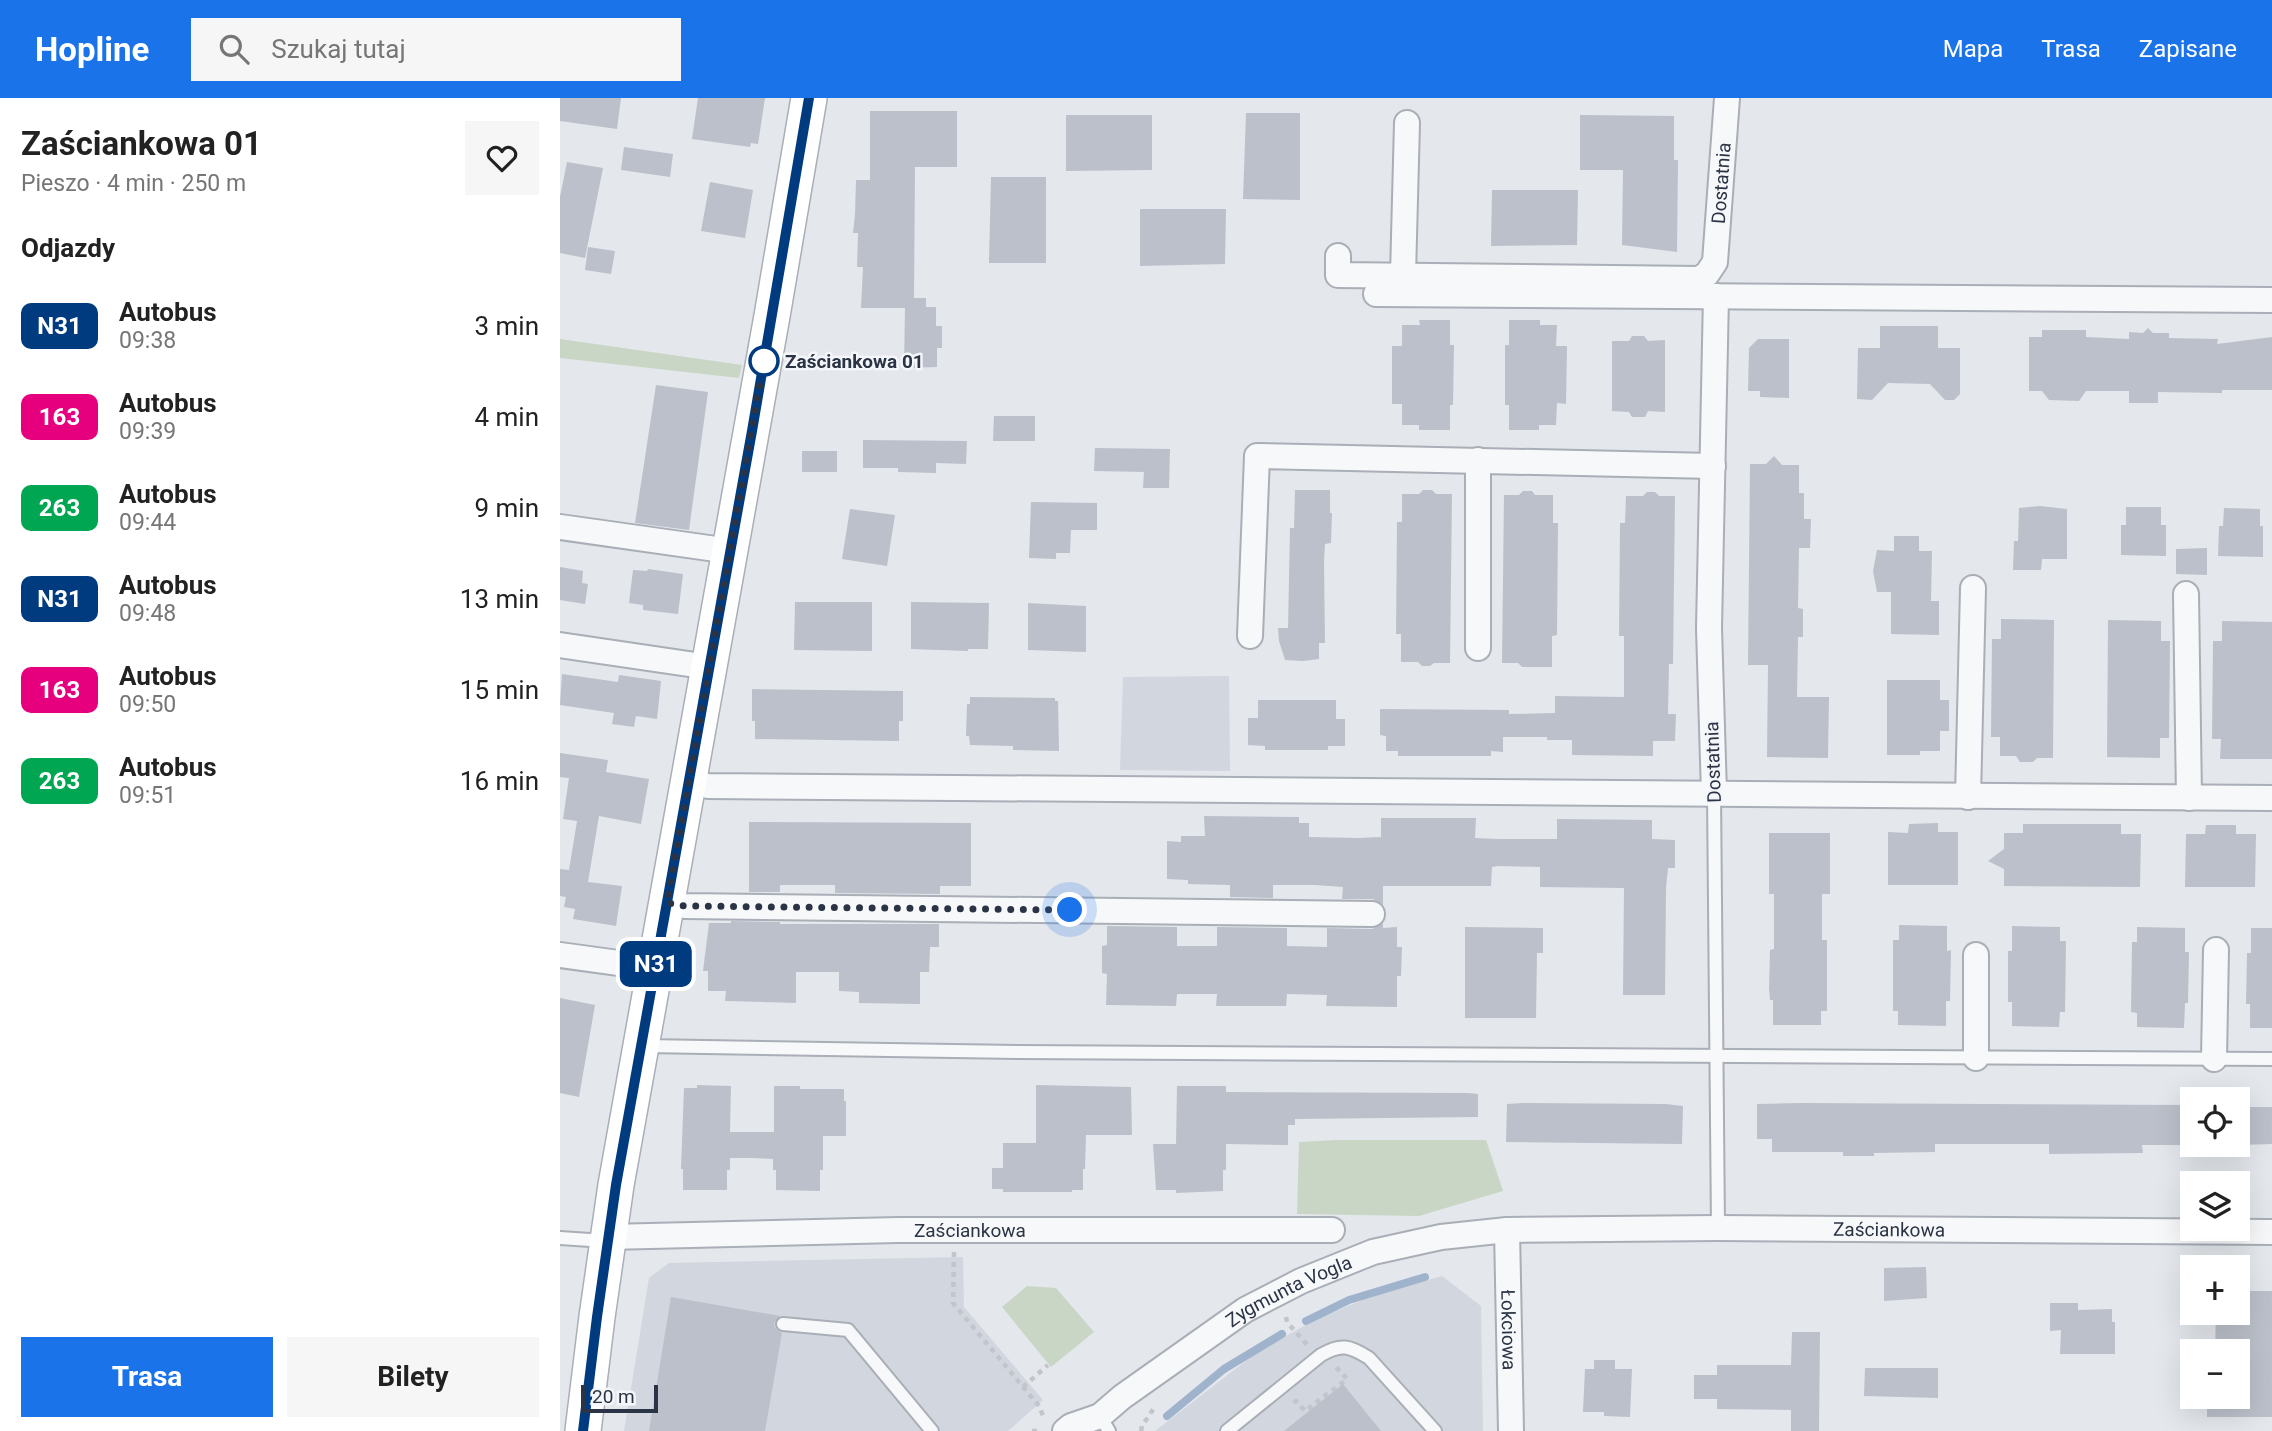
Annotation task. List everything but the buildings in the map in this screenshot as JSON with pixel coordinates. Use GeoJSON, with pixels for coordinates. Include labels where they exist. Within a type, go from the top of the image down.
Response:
{"type":"FeatureCollection","features":[{"type":"Feature","properties":{"kind":"street"},"geometry":{"type":"LineString","coordinates":[[583,1431],[608,1237],[809,98]]}},
{"type":"Feature","properties":{"kind":"street","name":"Dostatnia"},"geometry":{"type":"LineString","coordinates":[[1403,275],[1699,279],[1713,267],[1716,256],[1727,98]]}},
{"type":"Feature","properties":{"kind":"street"},"geometry":{"type":"LineString","coordinates":[[1338,256],[1338,275],[1403,275],[1407,123]]}},
{"type":"Feature","properties":{"kind":"street"},"geometry":{"type":"LineString","coordinates":[[1376,294],[2272,300]]}},
{"type":"Feature","properties":{"kind":"street","name":"Dostatnia"},"geometry":{"type":"LineString","coordinates":[[1714,794],[1709,628],[1716,296]]}},
{"type":"Feature","properties":{"kind":"street"},"geometry":{"type":"LineString","coordinates":[[1250,636],[1257,456],[1713,466]]}},
{"type":"Feature","properties":{"kind":"street"},"geometry":{"type":"LineString","coordinates":[[1478,460],[1478,648]]}},
{"type":"Feature","properties":{"kind":"street"},"geometry":{"type":"LineString","coordinates":[[560,527],[730,551]]}},
{"type":"Feature","properties":{"kind":"street"},"geometry":{"type":"LineString","coordinates":[[1968,797],[1973,588]]}},
{"type":"Feature","properties":{"kind":"street"},"geometry":{"type":"LineString","coordinates":[[2186,594],[2189,797]]}},
{"type":"Feature","properties":{"kind":"street"},"geometry":{"type":"LineString","coordinates":[[560,645],[709,667]]}},
{"type":"Feature","properties":{"kind":"street"},"geometry":{"type":"LineString","coordinates":[[689,783],[708,786],[1180,791],[2272,798]]}},
{"type":"Feature","properties":{"kind":"street"},"geometry":{"type":"LineString","coordinates":[[667,903],[685,906],[1372,914]]}},
{"type":"Feature","properties":{"kind":"street"},"geometry":{"type":"LineString","coordinates":[[2214,1059],[2216,950]]}},
{"type":"Feature","properties":{"kind":"street"},"geometry":{"type":"LineString","coordinates":[[560,955],[655,968]]}},
{"type":"Feature","properties":{"kind":"street"},"geometry":{"type":"LineString","coordinates":[[1976,955],[1976,1058]]}},
{"type":"Feature","properties":{"kind":"street","name":"Zaściankowa"},"geometry":{"type":"LineString","coordinates":[[1507,1230],[1718,1228],[2272,1231]]}},
{"type":"Feature","properties":{"kind":"street","name":"Zaściankowa"},"geometry":{"type":"LineString","coordinates":[[608,1237],[954,1230],[1332,1230]]}},
{"type":"Feature","properties":{"kind":"street","name":"Zygmunta Vogla"},"geometry":{"type":"LineString","coordinates":[[1057,1428],[1101,1426],[1131,1391],[1245,1310],[1301,1281],[1373,1252],[1441,1237],[1507,1230]]}},
{"type":"Feature","properties":{"kind":"street","name":"Łokciowa"},"geometry":{"type":"LineString","coordinates":[[1507,1230],[1511,1431]]}},
{"type":"Feature","properties":{"kind":"lane","name":"Dostatnia"},"geometry":{"type":"LineString","coordinates":[[1714,794],[1718,1228]]}},
{"type":"Feature","properties":{"kind":"lane"},"geometry":{"type":"LineString","coordinates":[[641,1046],[1017,1052],[2272,1059]]}},
{"type":"Feature","properties":{"kind":"lane"},"geometry":{"type":"LineString","coordinates":[[560,1238],[590,1240],[608,1237]]}},
{"type":"Feature","properties":{"kind":"lane"},"geometry":{"type":"LineString","coordinates":[[783,1324],[848,1330],[932,1431]]}},
{"type":"Feature","properties":{"kind":"lane"},"geometry":{"type":"LineString","coordinates":[[1227,1431],[1321,1355],[1342,1346],[1370,1357],[1435,1431]]}},
{"type":"Feature","properties":{"kind":"path"},"geometry":{"type":"LineString","coordinates":[[954,1230],[953,1303],[1057,1428]]}},
{"type":"Feature","properties":{"kind":"path"},"geometry":{"type":"LineString","coordinates":[[1275,1322],[1296,1311]]}},
{"type":"Feature","properties":{"kind":"path"},"geometry":{"type":"LineString","coordinates":[[1285,1316],[1309,1348]]}},
{"type":"Feature","properties":{"kind":"path"},"geometry":{"type":"LineString","coordinates":[[1287,1408],[1296,1401],[1305,1411],[1347,1378],[1332,1362]]}},
{"type":"Feature","properties":{"kind":"path"},"geometry":{"type":"LineString","coordinates":[[1023,1387],[1048,1365]]}},
{"type":"Feature","properties":{"kind":"path"},"geometry":{"type":"LineString","coordinates":[[1141,1431],[1152,1409],[1161,1402]]}},
{"type":"Feature","properties":{"kind":"shaded area"},"geometry":{"type":"Polygon","coordinates":[[[1229,676],[1230,771],[1120,770],[1123,677],[1229,676]]]}},
{"type":"Feature","properties":{"kind":"shaded area"},"geometry":{"type":"Polygon","coordinates":[[[963,1257],[964,1307],[1043,1400],[1008,1431],[624,1431],[649,1278],[669,1263],[963,1257]]]}},
{"type":"Feature","properties":{"kind":"shaded area"},"geometry":{"type":"Polygon","coordinates":[[[1442,1276],[1481,1306],[1483,1431],[1155,1431],[1260,1350],[1319,1318],[1377,1294],[1442,1276]]]}},
{"type":"Feature","properties":{"kind":"green space"},"geometry":{"type":"Polygon","coordinates":[[[560,339],[742,365],[739,378],[560,358],[560,339]]]}},
{"type":"Feature","properties":{"kind":"green space"},"geometry":{"type":"Polygon","coordinates":[[[1486,1140],[1503,1191],[1419,1216],[1297,1214],[1299,1142],[1486,1140]]]}},
{"type":"Feature","properties":{"kind":"green space"},"geometry":{"type":"Polygon","coordinates":[[[1027,1286],[1056,1288],[1094,1332],[1051,1367],[1002,1307],[1027,1286]]]}},
{"type":"Feature","properties":{"kind":"waterway"},"geometry":{"type":"LineString","coordinates":[[1306,1321],[1349,1300],[1425,1277]]}},
{"type":"Feature","properties":{"kind":"waterway"},"geometry":{"type":"LineString","coordinates":[[1167,1416],[1224,1369],[1282,1334]]}},
{"type":"Feature","properties":{"kind":"bus line","name":"N31"},"geometry":{"type":"LineString","coordinates":[[583,1431],[616,1185],[809,98]]}},
{"type":"Feature","properties":{"kind":"place","name":"Zaściankowa 01"},"geometry":{"type":"Point","coordinates":[764,361]}},
{"type":"Feature","properties":{"kind":"route"},"geometry":{"type":"LineString","coordinates":[[764,361],[667,903],[685,906],[1070,910]]}}]}
